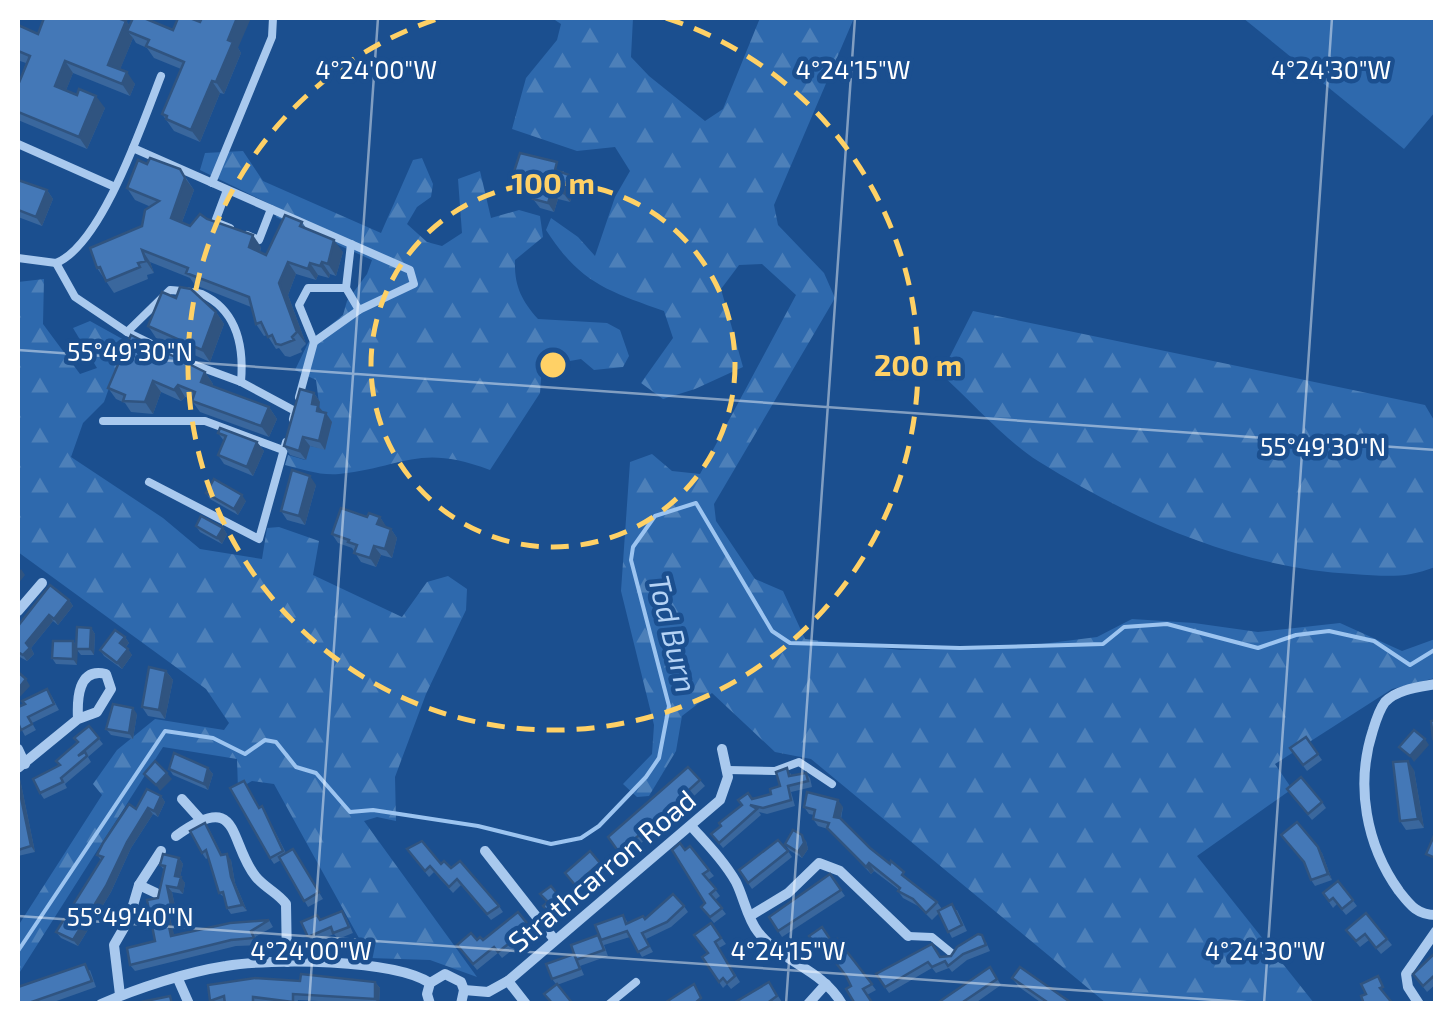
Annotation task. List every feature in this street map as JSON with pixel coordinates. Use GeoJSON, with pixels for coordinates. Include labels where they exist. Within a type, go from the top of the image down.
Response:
{"type":"FeatureCollection","features":[{"type":"Feature","properties":{"kind":"street"},"geometry":{"type":"LineString","coordinates":[[18,611],[42,583]]}},
{"type":"Feature","properties":{"kind":"street"},"geometry":{"type":"LineString","coordinates":[[18,749],[22,766],[78,719],[97,712],[111,689],[106,674],[90,674],[80,687],[76,696],[78,719]]}},
{"type":"Feature","properties":{"kind":"street"},"geometry":{"type":"LineString","coordinates":[[1436,684],[1386,700],[1369,741],[1364,794],[1376,846],[1395,885],[1417,912],[1436,915]]}},
{"type":"Feature","properties":{"kind":"street"},"geometry":{"type":"LineString","coordinates":[[722,749],[728,770]]}},
{"type":"Feature","properties":{"kind":"street","name":"Strathcarron Road"},"geometry":{"type":"LineString","coordinates":[[464,990],[488,992],[508,981],[691,826],[724,794],[728,770]]}},
{"type":"Feature","properties":{"kind":"street"},"geometry":{"type":"LineString","coordinates":[[182,799],[200,819]]}},
{"type":"Feature","properties":{"kind":"street"},"geometry":{"type":"LineString","coordinates":[[176,836],[200,819],[216,817],[230,825],[255,876],[286,904],[287,962]]}},
{"type":"Feature","properties":{"kind":"street"},"geometry":{"type":"LineString","coordinates":[[691,826],[722,861],[758,932],[778,950],[809,968],[842,1004]]}},
{"type":"Feature","properties":{"kind":"street"},"geometry":{"type":"LineString","coordinates":[[485,850],[554,939]]}},
{"type":"Feature","properties":{"kind":"street"},"geometry":{"type":"LineString","coordinates":[[120,996],[114,945],[129,919],[139,885],[161,851]]}},
{"type":"Feature","properties":{"kind":"street"},"geometry":{"type":"LineString","coordinates":[[750,916],[788,894],[819,864],[840,871],[908,936]]}},
{"type":"Feature","properties":{"kind":"street"},"geometry":{"type":"LineString","coordinates":[[139,885],[156,893]]}},
{"type":"Feature","properties":{"kind":"street"},"geometry":{"type":"LineString","coordinates":[[1419,1004],[1410,992],[1406,974],[1436,931]]}},
{"type":"Feature","properties":{"kind":"street"},"geometry":{"type":"LineString","coordinates":[[101,1004],[226,966],[287,962],[384,967],[416,974],[430,983]]}},
{"type":"Feature","properties":{"kind":"street"},"geometry":{"type":"LineString","coordinates":[[428,1002],[430,983],[440,975],[461,982],[464,990],[460,1004]]}},
{"type":"Feature","properties":{"kind":"street"},"geometry":{"type":"LineString","coordinates":[[178,979],[189,1004]]}},
{"type":"Feature","properties":{"kind":"street"},"geometry":{"type":"LineString","coordinates":[[508,981],[526,1004]]}},
{"type":"Feature","properties":{"kind":"street"},"geometry":{"type":"LineString","coordinates":[[808,1004],[826,984]]}},
{"type":"Feature","properties":{"kind":"lane"},"geometry":{"type":"LineString","coordinates":[[212,183],[272,37],[273,18]]}},
{"type":"Feature","properties":{"kind":"lane"},"geometry":{"type":"LineString","coordinates":[[18,258],[56,263],[70,258],[98,221],[115,187],[161,76]]}},
{"type":"Feature","properties":{"kind":"lane"},"geometry":{"type":"LineString","coordinates":[[18,144],[115,187]]}},
{"type":"Feature","properties":{"kind":"lane"},"geometry":{"type":"LineString","coordinates":[[133,148],[410,270],[414,284],[360,310],[314,342]]}},
{"type":"Feature","properties":{"kind":"lane"},"geometry":{"type":"LineString","coordinates":[[227,190],[215,222],[258,240],[271,208]]}},
{"type":"Feature","properties":{"kind":"lane"},"geometry":{"type":"LineString","coordinates":[[351,244],[346,288],[360,310]]}},
{"type":"Feature","properties":{"kind":"lane"},"geometry":{"type":"LineString","coordinates":[[56,263],[76,297],[127,332],[296,410]]}},
{"type":"Feature","properties":{"kind":"lane"},"geometry":{"type":"LineString","coordinates":[[291,424],[314,342],[298,305],[308,288],[346,288]]}},
{"type":"Feature","properties":{"kind":"lane"},"geometry":{"type":"LineString","coordinates":[[127,332],[170,290],[201,294],[232,320],[244,353],[241,382]]}},
{"type":"Feature","properties":{"kind":"lane"},"geometry":{"type":"LineString","coordinates":[[103,421],[205,421],[283,450]]}},
{"type":"Feature","properties":{"kind":"lane"},"geometry":{"type":"LineString","coordinates":[[149,482],[259,539],[287,437]]}},
{"type":"Feature","properties":{"kind":"lane"},"geometry":{"type":"LineString","coordinates":[[728,770],[775,771],[799,762],[832,784]]}},
{"type":"Feature","properties":{"kind":"lane"},"geometry":{"type":"LineString","coordinates":[[908,936],[932,937],[954,955]]}},
{"type":"Feature","properties":{"kind":"lane"},"geometry":{"type":"LineString","coordinates":[[609,1004],[636,982]]}},
{"type":"Feature","properties":{"kind":"green space"},"geometry":{"type":"Polygon","coordinates":[[[552,18],[633,18],[631,57],[705,121],[723,109],[760,18],[854,18],[774,205],[778,225],[824,273],[835,298],[714,504],[716,521],[755,579],[783,591],[805,639],[900,650],[1011,648],[1097,637],[1132,619],[1258,632],[1340,623],[1402,651],[1435,639],[1435,678],[1392,689],[1275,764],[1292,789],[1197,856],[1314,1003],[1106,1003],[811,759],[775,752],[712,693],[682,716],[676,751],[649,796],[637,797],[623,784],[652,754],[654,725],[621,591],[630,462],[652,454],[672,471],[700,474],[796,295],[762,264],[739,265],[721,289],[743,367],[663,399],[641,383],[673,338],[664,311],[597,283],[571,262],[546,230],[551,218],[578,237],[595,256],[615,197],[630,171],[615,147],[577,151],[512,129],[526,78],[557,40],[561,24],[552,18]]]}},
{"type":"Feature","properties":{"kind":"green space"},"geometry":{"type":"Polygon","coordinates":[[[1243,18],[1435,18],[1435,112],[1404,149],[1243,18]]]}},
{"type":"Feature","properties":{"kind":"green space"},"geometry":{"type":"Polygon","coordinates":[[[243,151],[263,181],[381,233],[413,160],[422,158],[433,184],[431,197],[417,207],[407,224],[427,242],[442,246],[462,233],[458,179],[480,171],[491,218],[519,210],[540,216],[543,237],[515,260],[517,285],[527,305],[538,319],[607,323],[620,330],[629,356],[623,367],[594,370],[581,359],[542,366],[540,393],[490,470],[446,458],[412,459],[339,474],[285,465],[288,455],[305,460],[310,446],[325,449],[316,380],[295,370],[308,343],[343,315],[372,260],[276,217],[278,208],[200,170],[205,153],[243,151]]]}},
{"type":"Feature","properties":{"kind":"green space"},"geometry":{"type":"Polygon","coordinates":[[[44,279],[43,324],[80,374],[97,368],[73,328],[90,321],[126,341],[104,402],[83,423],[71,457],[163,518],[200,549],[262,559],[267,528],[279,527],[319,541],[313,575],[402,617],[427,582],[448,576],[467,589],[466,610],[426,694],[395,777],[396,821],[377,817],[364,821],[477,977],[430,960],[370,958],[274,784],[252,781],[238,789],[237,759],[163,747],[18,975],[18,926],[102,795],[93,784],[117,750],[155,719],[224,730],[229,723],[206,689],[18,552],[18,282],[44,279]]]}},
{"type":"Feature","properties":{"kind":"green space"},"geometry":{"type":"Polygon","coordinates":[[[973,311],[1425,405],[1435,422],[1435,567],[1385,576],[1270,562],[1149,521],[1074,483],[1013,443],[941,374],[973,311]]]}},
{"type":"Feature","properties":{"kind":"building"},"geometry":{"type":"Polygon","coordinates":[[[44,18],[126,21],[108,65],[127,72],[122,84],[65,61],[55,86],[77,95],[79,89],[96,96],[79,137],[18,112],[18,85],[30,56],[18,51],[18,25],[38,34],[44,18]]]}},
{"type":"Feature","properties":{"kind":"building"},"geometry":{"type":"Polygon","coordinates":[[[133,18],[144,18],[173,30],[178,18],[200,22],[202,18],[237,18],[228,40],[233,42],[191,130],[162,114],[184,62],[146,46],[149,40],[127,31],[133,18]]]}},
{"type":"Feature","properties":{"kind":"building"},"geometry":{"type":"Polygon","coordinates":[[[520,153],[557,162],[555,170],[569,175],[563,193],[552,190],[548,203],[533,199],[536,191],[511,181],[520,153]]]}},
{"type":"Feature","properties":{"kind":"building"},"geometry":{"type":"Polygon","coordinates":[[[150,158],[180,169],[185,178],[171,218],[190,226],[200,214],[253,235],[249,247],[266,255],[285,215],[334,240],[328,264],[310,263],[308,269],[288,262],[279,283],[297,332],[294,340],[281,345],[276,344],[272,335],[268,337],[261,322],[256,324],[249,297],[186,273],[188,268],[142,250],[146,261],[138,263],[140,267],[106,281],[90,248],[142,226],[145,210],[159,201],[127,188],[138,160],[147,164],[150,158]]]}},
{"type":"Feature","properties":{"kind":"building"},"geometry":{"type":"Polygon","coordinates":[[[18,180],[47,190],[36,217],[18,210],[18,180]]]}},
{"type":"Feature","properties":{"kind":"building"},"geometry":{"type":"Polygon","coordinates":[[[180,287],[191,289],[216,312],[202,350],[148,326],[162,292],[176,298],[180,287]]]}},
{"type":"Feature","properties":{"kind":"building"},"geometry":{"type":"Polygon","coordinates":[[[131,335],[205,372],[201,382],[269,407],[261,426],[192,401],[195,392],[178,385],[174,390],[153,381],[145,402],[123,401],[125,395],[108,388],[120,360],[115,358],[121,343],[126,346],[131,335]]]}},
{"type":"Feature","properties":{"kind":"building"},"geometry":{"type":"Polygon","coordinates":[[[300,389],[314,393],[312,404],[318,405],[317,411],[326,413],[319,441],[303,437],[299,451],[284,446],[300,389]]]}},
{"type":"Feature","properties":{"kind":"building"},"geometry":{"type":"Polygon","coordinates":[[[220,428],[257,442],[247,467],[218,455],[226,436],[218,433],[220,428]]]}},
{"type":"Feature","properties":{"kind":"building"},"geometry":{"type":"Polygon","coordinates":[[[292,470],[310,476],[299,516],[281,511],[292,470]]]}},
{"type":"Feature","properties":{"kind":"building"},"geometry":{"type":"Polygon","coordinates":[[[214,479],[242,495],[234,509],[206,493],[214,479]]]}},
{"type":"Feature","properties":{"kind":"building"},"geometry":{"type":"Polygon","coordinates":[[[341,508],[380,517],[377,524],[391,529],[385,549],[374,546],[370,558],[354,553],[357,545],[332,534],[341,508]]]}},
{"type":"Feature","properties":{"kind":"building"},"geometry":{"type":"Polygon","coordinates":[[[201,516],[223,528],[217,538],[196,526],[201,516]]]}},
{"type":"Feature","properties":{"kind":"building"},"geometry":{"type":"Polygon","coordinates":[[[50,585],[69,600],[54,619],[49,615],[26,643],[30,648],[23,655],[18,652],[18,626],[50,585]]]}},
{"type":"Feature","properties":{"kind":"building"},"geometry":{"type":"Polygon","coordinates":[[[77,627],[91,628],[90,649],[76,649],[77,627]]]}},
{"type":"Feature","properties":{"kind":"building"},"geometry":{"type":"Polygon","coordinates":[[[115,630],[125,637],[120,643],[128,649],[117,663],[100,650],[115,630]]]}},
{"type":"Feature","properties":{"kind":"building"},"geometry":{"type":"Polygon","coordinates":[[[53,641],[73,641],[73,659],[52,658],[53,641]]]}},
{"type":"Feature","properties":{"kind":"building"},"geometry":{"type":"Polygon","coordinates":[[[149,667],[166,671],[159,710],[142,707],[149,667]]]}},
{"type":"Feature","properties":{"kind":"building"},"geometry":{"type":"Polygon","coordinates":[[[18,672],[26,679],[18,689],[18,672]]]}},
{"type":"Feature","properties":{"kind":"building"},"geometry":{"type":"Polygon","coordinates":[[[47,689],[54,704],[28,717],[32,724],[21,730],[18,707],[47,689]]]}},
{"type":"Feature","properties":{"kind":"building"},"geometry":{"type":"Polygon","coordinates":[[[113,704],[133,708],[129,733],[106,729],[113,704]]]}},
{"type":"Feature","properties":{"kind":"building"},"geometry":{"type":"Polygon","coordinates":[[[1436,720],[1436,735],[1433,738],[1431,721],[1436,720]]]}},
{"type":"Feature","properties":{"kind":"building"},"geometry":{"type":"Polygon","coordinates":[[[89,726],[99,738],[78,756],[85,752],[87,756],[61,778],[63,782],[40,793],[33,779],[60,765],[56,761],[89,726]]]}},
{"type":"Feature","properties":{"kind":"building"},"geometry":{"type":"Polygon","coordinates":[[[1414,730],[1425,739],[1410,756],[1399,747],[1414,730]]]}},
{"type":"Feature","properties":{"kind":"building"},"geometry":{"type":"Polygon","coordinates":[[[1306,737],[1318,754],[1303,765],[1290,748],[1306,737]]]}},
{"type":"Feature","properties":{"kind":"building"},"geometry":{"type":"Polygon","coordinates":[[[174,753],[208,768],[204,784],[169,769],[174,753]]]}},
{"type":"Feature","properties":{"kind":"building"},"geometry":{"type":"Polygon","coordinates":[[[155,761],[167,773],[156,785],[144,774],[155,761]]]}},
{"type":"Feature","properties":{"kind":"building"},"geometry":{"type":"Polygon","coordinates":[[[1408,761],[1418,819],[1400,821],[1393,762],[1408,761]]]}},
{"type":"Feature","properties":{"kind":"building"},"geometry":{"type":"Polygon","coordinates":[[[688,767],[700,780],[678,800],[681,803],[618,851],[608,837],[688,767]]]}},
{"type":"Feature","properties":{"kind":"building"},"geometry":{"type":"Polygon","coordinates":[[[787,768],[789,776],[806,773],[808,781],[788,786],[791,800],[763,808],[750,805],[757,809],[719,843],[711,834],[742,805],[738,800],[748,793],[752,799],[771,794],[770,789],[780,786],[776,772],[787,768]]]}},
{"type":"Feature","properties":{"kind":"building"},"geometry":{"type":"Polygon","coordinates":[[[1301,777],[1322,802],[1308,814],[1287,789],[1301,777]]]}},
{"type":"Feature","properties":{"kind":"building"},"geometry":{"type":"Polygon","coordinates":[[[244,781],[259,808],[262,806],[283,851],[270,858],[230,788],[244,781]]]}},
{"type":"Feature","properties":{"kind":"building"},"geometry":{"type":"Polygon","coordinates":[[[18,783],[31,846],[18,850],[18,783]]]}},
{"type":"Feature","properties":{"kind":"building"},"geometry":{"type":"Polygon","coordinates":[[[147,789],[161,796],[154,811],[148,808],[73,940],[56,932],[103,857],[97,855],[103,843],[129,804],[136,809],[147,789]]]}},
{"type":"Feature","properties":{"kind":"building"},"geometry":{"type":"Polygon","coordinates":[[[807,792],[838,800],[834,817],[840,818],[870,848],[890,864],[891,861],[904,872],[902,875],[937,902],[926,913],[869,863],[866,867],[827,828],[829,823],[813,819],[815,810],[804,807],[807,792]]]}},
{"type":"Feature","properties":{"kind":"building"},"geometry":{"type":"Polygon","coordinates":[[[1297,822],[1318,847],[1328,874],[1311,880],[1304,862],[1281,835],[1297,822]]]}},
{"type":"Feature","properties":{"kind":"building"},"geometry":{"type":"Polygon","coordinates":[[[205,823],[221,855],[227,854],[242,905],[227,908],[206,850],[202,853],[190,831],[205,823]]]}},
{"type":"Feature","properties":{"kind":"building"},"geometry":{"type":"Polygon","coordinates":[[[793,830],[802,835],[804,843],[798,852],[785,844],[793,830]]]}},
{"type":"Feature","properties":{"kind":"building"},"geometry":{"type":"Polygon","coordinates":[[[1436,831],[1436,855],[1435,858],[1426,854],[1436,831]]]}},
{"type":"Feature","properties":{"kind":"building"},"geometry":{"type":"Polygon","coordinates":[[[778,840],[788,851],[748,883],[739,870],[778,840]]]}},
{"type":"Feature","properties":{"kind":"building"},"geometry":{"type":"Polygon","coordinates":[[[422,841],[441,864],[444,861],[451,868],[460,861],[499,906],[487,914],[457,879],[449,887],[430,866],[425,871],[407,849],[422,841]]]}},
{"type":"Feature","properties":{"kind":"building"},"geometry":{"type":"Polygon","coordinates":[[[680,843],[685,850],[690,846],[709,870],[703,874],[716,889],[710,894],[722,908],[710,917],[672,850],[680,843]]]}},
{"type":"Feature","properties":{"kind":"building"},"geometry":{"type":"Polygon","coordinates":[[[293,849],[319,892],[304,901],[279,857],[293,849]]]}},
{"type":"Feature","properties":{"kind":"building"},"geometry":{"type":"Polygon","coordinates":[[[590,851],[600,863],[575,885],[565,873],[590,851]]]}},
{"type":"Feature","properties":{"kind":"building"},"geometry":{"type":"Polygon","coordinates":[[[163,854],[179,858],[175,876],[181,877],[178,888],[167,886],[171,905],[165,907],[171,936],[230,923],[269,920],[251,931],[254,938],[130,965],[127,948],[155,941],[147,900],[158,898],[165,866],[160,865],[163,854]]]}},
{"type":"Feature","properties":{"kind":"building"},"geometry":{"type":"Polygon","coordinates":[[[830,874],[841,890],[778,931],[769,917],[830,874]]]}},
{"type":"Feature","properties":{"kind":"building"},"geometry":{"type":"Polygon","coordinates":[[[1338,881],[1353,900],[1342,909],[1323,893],[1338,881]]]}},
{"type":"Feature","properties":{"kind":"building"},"geometry":{"type":"Polygon","coordinates":[[[551,886],[564,902],[549,913],[543,906],[548,902],[540,894],[551,886]]]}},
{"type":"Feature","properties":{"kind":"building"},"geometry":{"type":"Polygon","coordinates":[[[673,894],[684,906],[667,922],[642,933],[649,946],[638,952],[627,931],[601,940],[595,925],[623,915],[626,924],[643,916],[645,919],[673,894]]]}},
{"type":"Feature","properties":{"kind":"building"},"geometry":{"type":"Polygon","coordinates":[[[952,904],[962,925],[948,932],[938,911],[952,904]]]}},
{"type":"Feature","properties":{"kind":"building"},"geometry":{"type":"Polygon","coordinates":[[[342,911],[349,927],[333,933],[331,927],[308,937],[301,922],[342,911]]]}},
{"type":"Feature","properties":{"kind":"building"},"geometry":{"type":"Polygon","coordinates":[[[518,912],[530,927],[498,952],[494,947],[473,964],[457,945],[471,933],[477,940],[483,940],[518,912]]]}},
{"type":"Feature","properties":{"kind":"building"},"geometry":{"type":"Polygon","coordinates":[[[1366,913],[1387,939],[1376,948],[1365,934],[1356,941],[1346,930],[1366,913]]]}},
{"type":"Feature","properties":{"kind":"building"},"geometry":{"type":"Polygon","coordinates":[[[711,923],[721,938],[715,942],[735,976],[727,983],[723,978],[719,982],[702,957],[708,953],[694,935],[711,923]]]}},
{"type":"Feature","properties":{"kind":"building"},"geometry":{"type":"Polygon","coordinates":[[[822,927],[832,942],[837,939],[872,984],[863,989],[873,1004],[855,1004],[846,989],[851,986],[846,976],[823,946],[818,949],[809,936],[822,927]]]}},
{"type":"Feature","properties":{"kind":"building"},"geometry":{"type":"Polygon","coordinates":[[[978,934],[986,945],[963,954],[948,966],[945,961],[932,967],[928,962],[885,987],[876,974],[932,944],[940,957],[951,956],[957,947],[978,934]]]}},
{"type":"Feature","properties":{"kind":"building"},"geometry":{"type":"Polygon","coordinates":[[[598,935],[604,950],[576,960],[571,945],[598,935]]]}},
{"type":"Feature","properties":{"kind":"building"},"geometry":{"type":"Polygon","coordinates":[[[1436,952],[1436,974],[1423,986],[1413,974],[1436,952]]]}},
{"type":"Feature","properties":{"kind":"building"},"geometry":{"type":"Polygon","coordinates":[[[574,954],[580,969],[552,979],[546,964],[574,954]]]}},
{"type":"Feature","properties":{"kind":"building"},"geometry":{"type":"Polygon","coordinates":[[[85,964],[92,981],[26,1004],[18,1002],[18,987],[85,964]]]}},
{"type":"Feature","properties":{"kind":"building"},"geometry":{"type":"Polygon","coordinates":[[[990,967],[997,979],[960,1004],[936,1004],[990,967]]]}},
{"type":"Feature","properties":{"kind":"building"},"geometry":{"type":"Polygon","coordinates":[[[1020,967],[1073,1004],[1050,1004],[1012,978],[1020,967]]]}},
{"type":"Feature","properties":{"kind":"building"},"geometry":{"type":"Polygon","coordinates":[[[301,974],[375,982],[375,999],[293,994],[293,1002],[253,997],[253,1002],[225,1004],[224,996],[210,1001],[208,985],[255,978],[300,981],[301,974]]]}},
{"type":"Feature","properties":{"kind":"building"},"geometry":{"type":"Polygon","coordinates":[[[1378,976],[1383,987],[1380,988],[1393,1004],[1364,1004],[1361,996],[1366,994],[1361,984],[1378,976]]]}},
{"type":"Feature","properties":{"kind":"building"},"geometry":{"type":"Polygon","coordinates":[[[769,982],[777,996],[766,1004],[732,1004],[769,982]]]}},
{"type":"Feature","properties":{"kind":"building"},"geometry":{"type":"Polygon","coordinates":[[[557,984],[573,1004],[553,1004],[544,994],[557,984]]]}},
{"type":"Feature","properties":{"kind":"building"},"geometry":{"type":"Polygon","coordinates":[[[694,984],[701,998],[694,1004],[663,1004],[694,984]]]}},
{"type":"Feature","properties":{"kind":"building"},"geometry":{"type":"Polygon","coordinates":[[[170,996],[172,1004],[136,1004],[136,1003],[170,996]]]}},
{"type":"Feature","properties":{"kind":"waterway","name":"Tod Burn"},"geometry":{"type":"LineString","coordinates":[[18,951],[165,731],[213,738],[245,754],[265,740],[276,742],[296,767],[316,773],[350,812],[373,810],[478,826],[551,844],[581,838],[599,826],[659,758],[669,706],[631,560],[633,547],[655,516],[696,503],[772,631],[790,643],[960,648],[1103,644],[1124,627],[1167,624],[1258,648],[1296,635],[1329,631],[1374,641],[1410,665],[1436,649]]}}]}
